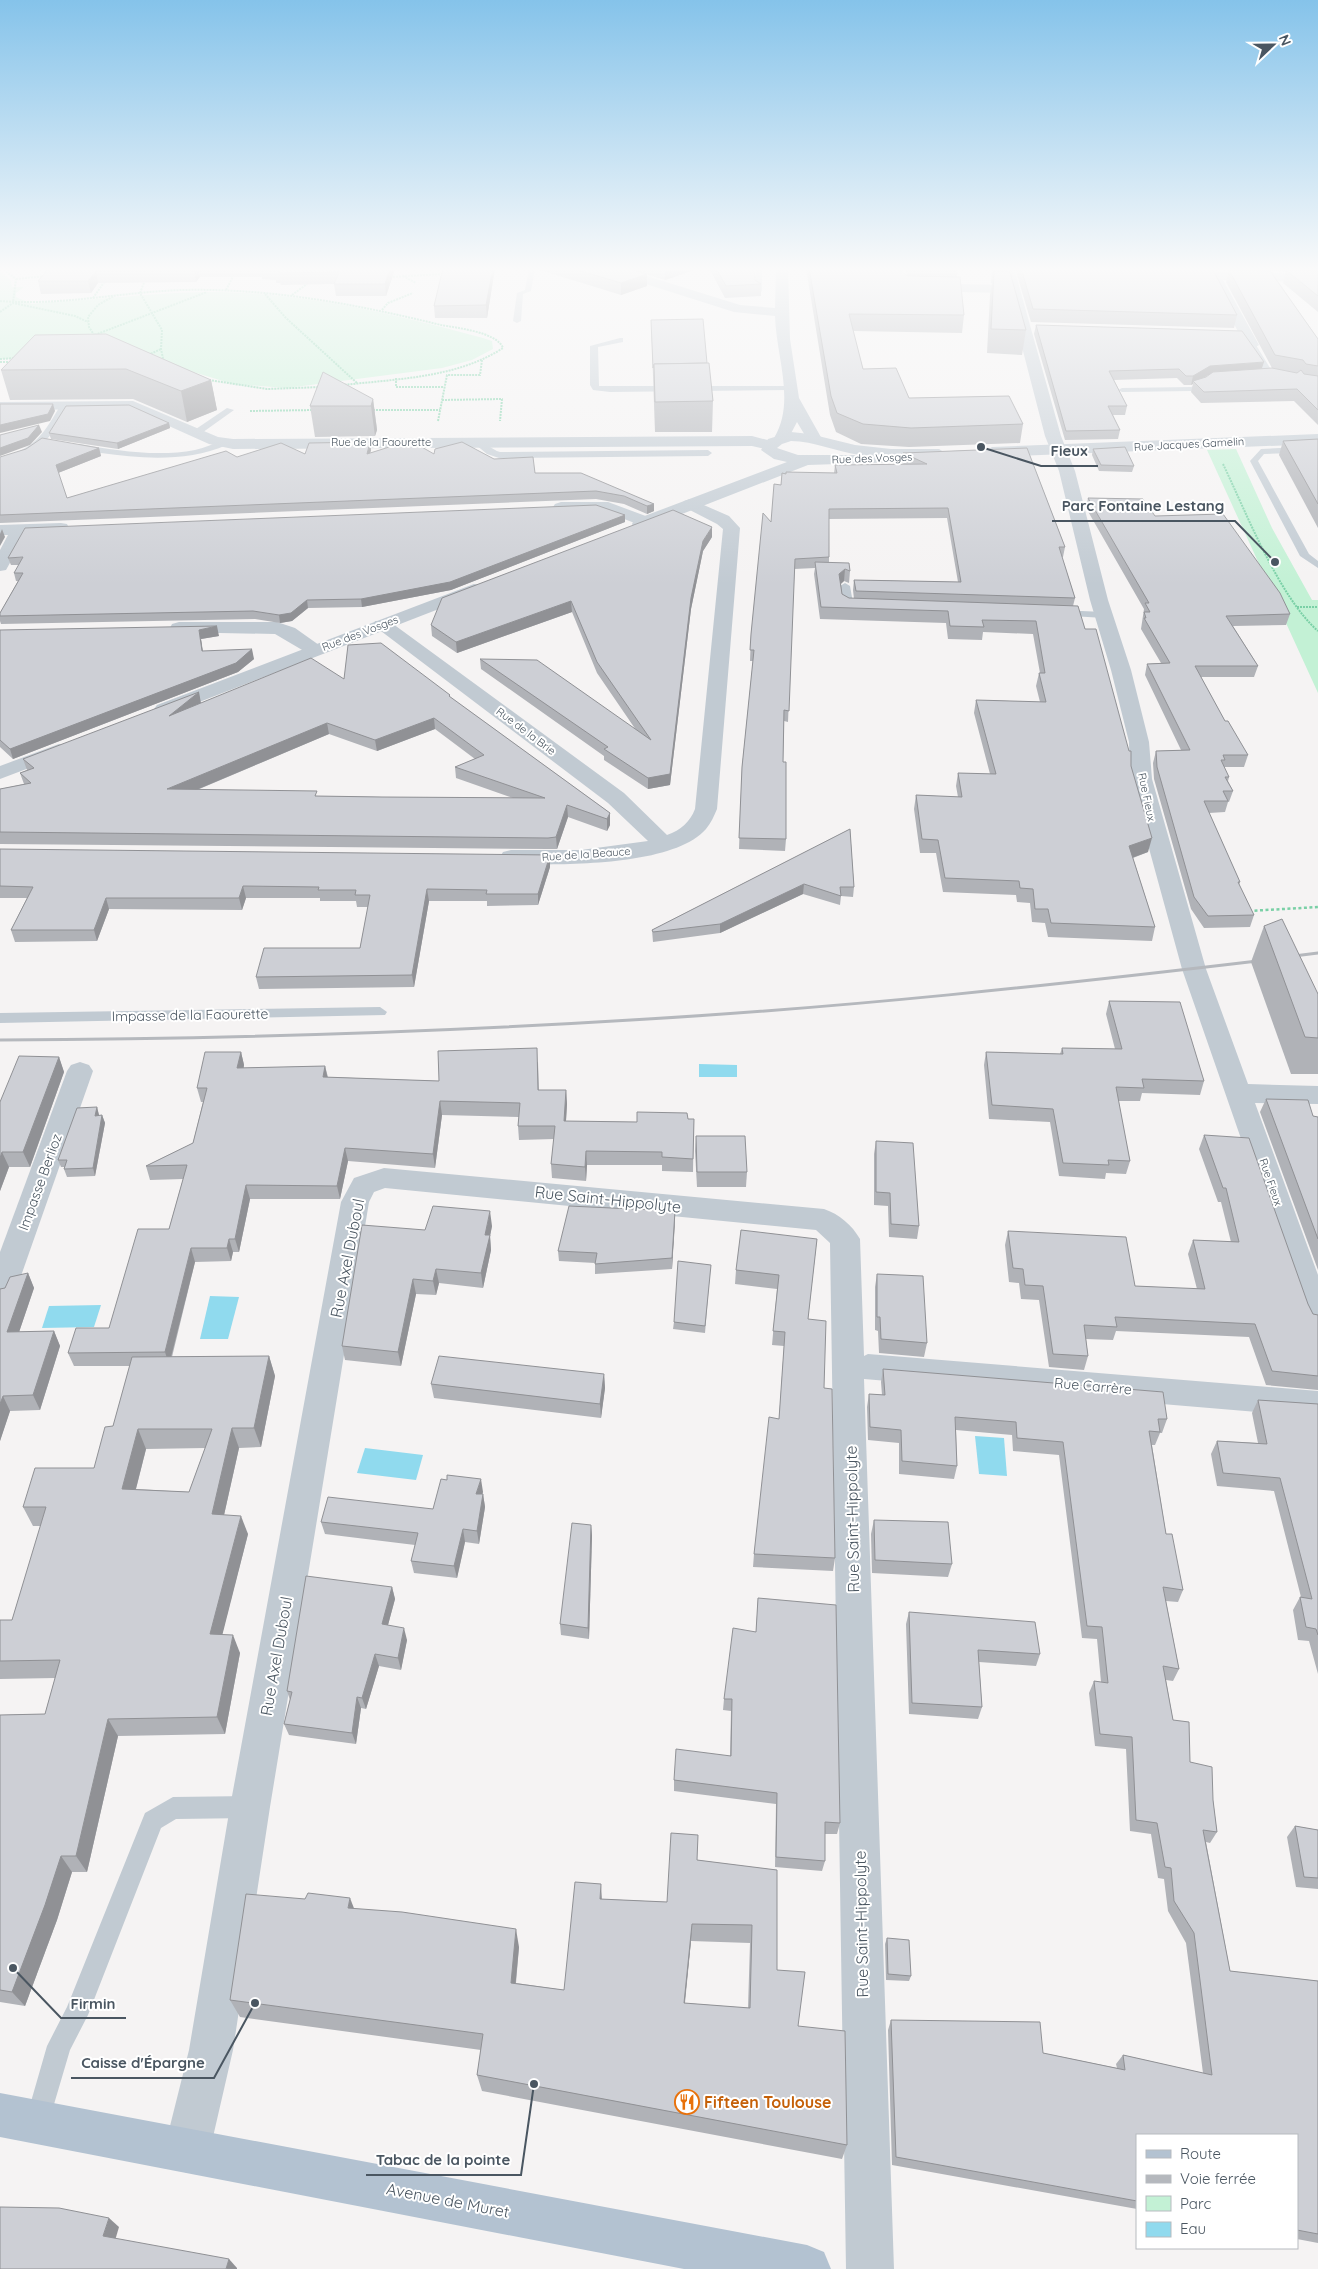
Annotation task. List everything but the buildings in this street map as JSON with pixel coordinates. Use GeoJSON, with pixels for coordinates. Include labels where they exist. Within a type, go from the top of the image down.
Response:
{"type":"FeatureCollection","features":[{"type":"Feature","properties":{"kind":"main road","name":"Avenue de Muret"},"geometry":{"type":"LineString","coordinates":[[18,2118],[101,2136],[187,2150],[807,2269]]}},
{"type":"Feature","properties":{"kind":"street"},"geometry":{"type":"LineString","coordinates":[[774,444],[787,432],[792,394],[789,374]]}},
{"type":"Feature","properties":{"kind":"street","name":"Rue Fieux"},"geometry":{"type":"LineString","coordinates":[[1035,374],[1052,436],[1067,471],[1104,615],[1121,670],[1139,742],[1141,779],[1177,915],[1194,969],[1240,1093],[1318,1316]]}},
{"type":"Feature","properties":{"kind":"street"},"geometry":{"type":"LineString","coordinates":[[1274,374],[1286,376]]}},
{"type":"Feature","properties":{"kind":"street"},"geometry":{"type":"LineString","coordinates":[[792,394],[820,441]]}},
{"type":"Feature","properties":{"kind":"street","name":"Rue de la Faourette"},"geometry":{"type":"LineString","coordinates":[[0,406],[133,405],[214,441],[224,443],[752,442],[774,444]]}},
{"type":"Feature","properties":{"kind":"street","name":"Rue des Vosges"},"geometry":{"type":"LineString","coordinates":[[719,493],[740,479],[774,444],[800,437],[880,454],[950,454]]}},
{"type":"Feature","properties":{"kind":"street","name":"Rue Jacques Gamelin"},"geometry":{"type":"LineString","coordinates":[[1059,450],[1318,439]]}},
{"type":"Feature","properties":{"kind":"street","name":"Rue des Vosges"},"geometry":{"type":"LineString","coordinates":[[627,529],[719,493],[809,460],[820,458],[829,452],[820,441]]}},
{"type":"Feature","properties":{"kind":"street","name":"Rue des Vosges"},"geometry":{"type":"LineString","coordinates":[[774,444],[772,454],[787,459],[880,460],[931,454]]}},
{"type":"Feature","properties":{"kind":"street"},"geometry":{"type":"LineString","coordinates":[[980,452],[1059,450]]}},
{"type":"Feature","properties":{"kind":"street","name":"Rue de la Beauce"},"geometry":{"type":"LineString","coordinates":[[489,857],[549,858],[622,854],[664,844],[697,826],[706,809],[732,528],[723,520],[690,504]]}},
{"type":"Feature","properties":{"kind":"street"},"geometry":{"type":"LineString","coordinates":[[548,508],[608,508],[645,522]]}},
{"type":"Feature","properties":{"kind":"street"},"geometry":{"type":"LineString","coordinates":[[0,530],[80,527]]}},
{"type":"Feature","properties":{"kind":"street"},"geometry":{"type":"LineString","coordinates":[[0,566],[20,529]]}},
{"type":"Feature","properties":{"kind":"street","name":"Rue des Vosges"},"geometry":{"type":"LineString","coordinates":[[146,716],[487,584]]}},
{"type":"Feature","properties":{"kind":"street","name":"Rue de la Brie"},"geometry":{"type":"LineString","coordinates":[[382,625],[616,798],[664,844]]}},
{"type":"Feature","properties":{"kind":"street"},"geometry":{"type":"LineString","coordinates":[[157,628],[255,626],[278,628],[288,632],[316,650]]}},
{"type":"Feature","properties":{"kind":"street"},"geometry":{"type":"LineString","coordinates":[[0,773],[73,744]]}},
{"type":"Feature","properties":{"kind":"street","name":"Impasse Berlioz"},"geometry":{"type":"LineString","coordinates":[[0,1293],[80,1071]]}},
{"type":"Feature","properties":{"kind":"street"},"geometry":{"type":"LineString","coordinates":[[1240,1093],[1318,1095]]}},
{"type":"Feature","properties":{"kind":"street","name":"Rue Axel Duboul"},"geometry":{"type":"LineString","coordinates":[[187,2150],[212,2050],[250,1808],[356,1202],[364,1184],[384,1178]]}},
{"type":"Feature","properties":{"kind":"street","name":"Rue Saint-Hippolyte"},"geometry":{"type":"LineString","coordinates":[[384,1178],[824,1220],[845,1239],[870,2269]]}},
{"type":"Feature","properties":{"kind":"street","name":"Rue Carrère"},"geometry":{"type":"LineString","coordinates":[[868,1367],[1318,1404]]}},
{"type":"Feature","properties":{"kind":"lane"},"geometry":{"type":"LineString","coordinates":[[594,374],[594,385],[596,388],[610,390],[792,394]]}},
{"type":"Feature","properties":{"kind":"lane"},"geometry":{"type":"LineString","coordinates":[[1251,376],[1269,374]]}},
{"type":"Feature","properties":{"kind":"lane"},"geometry":{"type":"LineString","coordinates":[[1122,390],[1190,389],[1202,386],[1208,379],[1216,378]]}},
{"type":"Feature","properties":{"kind":"lane"},"geometry":{"type":"LineString","coordinates":[[0,461],[22,455],[48,442],[54,425],[65,405]]}},
{"type":"Feature","properties":{"kind":"lane"},"geometry":{"type":"LineString","coordinates":[[196,433],[230,410]]}},
{"type":"Feature","properties":{"kind":"lane"},"geometry":{"type":"LineString","coordinates":[[36,429],[54,425]]}},
{"type":"Feature","properties":{"kind":"lane"},"geometry":{"type":"LineString","coordinates":[[478,442],[490,452],[499,456],[708,453]]}},
{"type":"Feature","properties":{"kind":"lane"},"geometry":{"type":"LineString","coordinates":[[72,446],[126,455],[207,451],[224,443]]}},
{"type":"Feature","properties":{"kind":"lane"},"geometry":{"type":"LineString","coordinates":[[1318,449],[1261,452],[1254,461],[1305,556],[1318,565]]}},
{"type":"Feature","properties":{"kind":"lane"},"geometry":{"type":"LineString","coordinates":[[845,586],[848,606],[867,606]]}},
{"type":"Feature","properties":{"kind":"lane"},"geometry":{"type":"LineString","coordinates":[[1050,613],[1104,615]]}},
{"type":"Feature","properties":{"kind":"lane","name":"Impasse de la Faourette"},"geometry":{"type":"LineString","coordinates":[[0,1018],[380,1012]]}},
{"type":"Feature","properties":{"kind":"lane"},"geometry":{"type":"LineString","coordinates":[[18,2118],[76,2015],[153,1821],[173,1808],[250,1808]]}},
{"type":"Feature","properties":{"kind":"path"},"geometry":{"type":"LineString","coordinates":[[349,374],[357,383]]}},
{"type":"Feature","properties":{"kind":"path"},"geometry":{"type":"LineString","coordinates":[[344,384],[421,374]]}},
{"type":"Feature","properties":{"kind":"path"},"geometry":{"type":"LineString","coordinates":[[433,442],[447,375],[480,374]]}},
{"type":"Feature","properties":{"kind":"path"},"geometry":{"type":"LineString","coordinates":[[396,378],[396,387],[445,386]]}},
{"type":"Feature","properties":{"kind":"path"},"geometry":{"type":"LineString","coordinates":[[208,380],[267,389],[324,387],[306,443]]}},
{"type":"Feature","properties":{"kind":"path"},"geometry":{"type":"LineString","coordinates":[[442,400],[502,400],[496,443]]}},
{"type":"Feature","properties":{"kind":"path"},"geometry":{"type":"LineString","coordinates":[[230,410],[316,410]]}},
{"type":"Feature","properties":{"kind":"path"},"geometry":{"type":"LineString","coordinates":[[368,410],[440,410]]}},
{"type":"Feature","properties":{"kind":"path"},"geometry":{"type":"LineString","coordinates":[[1213,443],[1296,607],[1307,622],[1318,631]]}},
{"type":"Feature","properties":{"kind":"path"},"geometry":{"type":"LineString","coordinates":[[1296,607],[1318,607]]}},
{"type":"Feature","properties":{"kind":"path"},"geometry":{"type":"LineString","coordinates":[[1239,912],[1318,907]]}},
{"type":"Feature","properties":{"kind":"green space"},"geometry":{"type":"Polygon","coordinates":[[[199,374],[396,374],[287,388],[233,384],[199,374]]]}},
{"type":"Feature","properties":{"kind":"green space"},"geometry":{"type":"Polygon","coordinates":[[[1236,449],[1272,528],[1312,600],[1318,600],[1318,693],[1207,450],[1236,449]]]}},
{"type":"Feature","properties":{"kind":"water"},"geometry":{"type":"Polygon","coordinates":[[[699,1064],[737,1065],[737,1077],[699,1077],[699,1064]]]}},
{"type":"Feature","properties":{"kind":"water"},"geometry":{"type":"Polygon","coordinates":[[[210,1296],[239,1297],[228,1339],[200,1339],[210,1296]]]}},
{"type":"Feature","properties":{"kind":"water"},"geometry":{"type":"Polygon","coordinates":[[[101,1305],[94,1327],[42,1328],[49,1306],[101,1305]]]}},
{"type":"Feature","properties":{"kind":"water"},"geometry":{"type":"Polygon","coordinates":[[[975,1436],[1004,1438],[1007,1476],[979,1474],[975,1436]]]}},
{"type":"Feature","properties":{"kind":"water"},"geometry":{"type":"Polygon","coordinates":[[[365,1448],[423,1455],[416,1480],[357,1473],[365,1448]]]}},
{"type":"Feature","properties":{"kind":"railway"},"geometry":{"type":"LineString","coordinates":[[1286,957],[1318,953]]}},
{"type":"Feature","properties":{"kind":"railway"},"geometry":{"type":"LineString","coordinates":[[0,1040],[237,1037],[552,1025],[790,1009],[949,995],[1266,960]]}},
{"type":"Feature","properties":{"kind":"place","name":"Fieux"},"geometry":{"type":"Point","coordinates":[981,447]}},
{"type":"Feature","properties":{"kind":"place","name":"Parc Fontaine Lestang"},"geometry":{"type":"Point","coordinates":[1275,562]}},
{"type":"Feature","properties":{"kind":"place","name":"Firmin"},"geometry":{"type":"Point","coordinates":[13,1968]}},
{"type":"Feature","properties":{"kind":"place","name":"Caisse d'Épargne"},"geometry":{"type":"Point","coordinates":[255,2003]}},
{"type":"Feature","properties":{"kind":"place","name":"Tabac de la pointe"},"geometry":{"type":"Point","coordinates":[534,2084]}},
{"type":"Feature","properties":{"kind":"place","name":"Fifteen Toulouse"},"geometry":{"type":"Point","coordinates":[687,2102]}}]}
